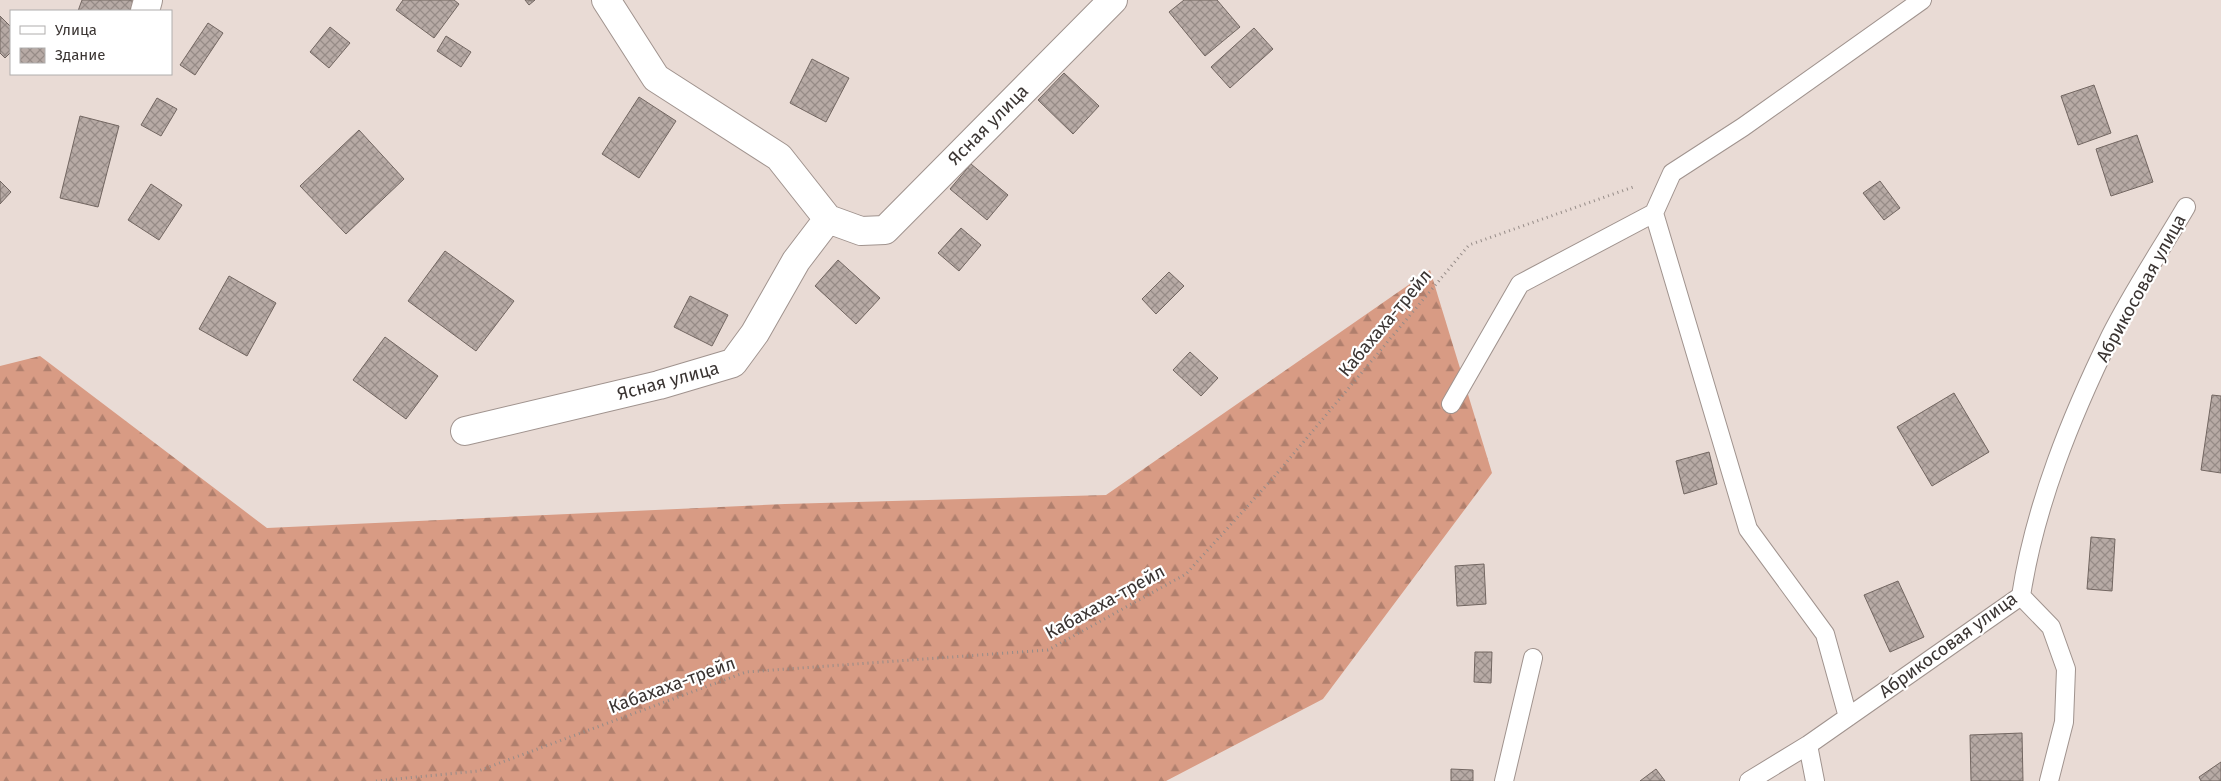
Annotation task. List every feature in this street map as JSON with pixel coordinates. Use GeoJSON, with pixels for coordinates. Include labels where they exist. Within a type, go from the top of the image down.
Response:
{"type":"FeatureCollection","features":[{"type":"Feature","properties":{"kind":"street"},"geometry":{"type":"LineString","coordinates":[[606,0],[656,78],[779,157],[828,219]]}},
{"type":"Feature","properties":{"kind":"street","name":"Ясная улица"},"geometry":{"type":"LineString","coordinates":[[464,432],[659,385],[733,363],[755,333],[796,261],[828,219],[861,231],[885,230],[1113,0]]}},
{"type":"Feature","properties":{"kind":"lane"},"geometry":{"type":"LineString","coordinates":[[1451,404],[1520,284],[1654,213],[1672,173],[1743,127],[1922,0]]}},
{"type":"Feature","properties":{"kind":"lane","name":"Абрикосовая улица"},"geometry":{"type":"LineString","coordinates":[[1749,781],[1808,745],[2021,596],[2027,556],[2057,458],[2112,334],[2186,207]]}},
{"type":"Feature","properties":{"kind":"lane"},"geometry":{"type":"LineString","coordinates":[[1654,213],[1748,529],[1825,634],[1848,717]]}},
{"type":"Feature","properties":{"kind":"lane"},"geometry":{"type":"LineString","coordinates":[[2021,596],[2051,627],[2066,668],[2064,722],[2049,781]]}},
{"type":"Feature","properties":{"kind":"lane"},"geometry":{"type":"LineString","coordinates":[[1504,781],[1533,658]]}},
{"type":"Feature","properties":{"kind":"lane"},"geometry":{"type":"LineString","coordinates":[[1808,745],[1815,781]]}},
{"type":"Feature","properties":{"kind":"path","name":"Кабахаха-трейл"},"geometry":{"type":"LineString","coordinates":[[376,781],[478,772],[746,672],[1048,650],[1186,574],[1274,477],[1470,245],[1672,173]]}},
{"type":"Feature","properties":{"kind":"green space"},"geometry":{"type":"Polygon","coordinates":[[[1430,270],[1492,473],[1323,699],[1166,781],[0,781],[0,366],[40,356],[267,528],[785,504],[1106,495],[1430,270]]]}},
{"type":"Feature","properties":{"kind":"building"},"geometry":{"type":"Polygon","coordinates":[[[82,0],[134,0],[130,10],[78,10],[82,0]]]}},
{"type":"Feature","properties":{"kind":"building"},"geometry":{"type":"Polygon","coordinates":[[[403,0],[454,0],[459,4],[434,38],[396,10],[403,0]]]}},
{"type":"Feature","properties":{"kind":"building"},"geometry":{"type":"Polygon","coordinates":[[[525,0],[535,0],[529,5],[525,0]]]}},
{"type":"Feature","properties":{"kind":"building"},"geometry":{"type":"Polygon","coordinates":[[[1184,0],[1217,0],[1240,27],[1205,56],[1169,12],[1184,0]]]}},
{"type":"Feature","properties":{"kind":"building"},"geometry":{"type":"Polygon","coordinates":[[[0,16],[10,26],[10,53],[5,58],[0,53],[0,16]]]}},
{"type":"Feature","properties":{"kind":"building"},"geometry":{"type":"Polygon","coordinates":[[[208,23],[223,33],[195,75],[180,65],[208,23]]]}},
{"type":"Feature","properties":{"kind":"building"},"geometry":{"type":"Polygon","coordinates":[[[330,27],[350,43],[329,68],[310,52],[330,27]]]}},
{"type":"Feature","properties":{"kind":"building"},"geometry":{"type":"Polygon","coordinates":[[[1254,28],[1273,49],[1230,88],[1211,67],[1254,28]]]}},
{"type":"Feature","properties":{"kind":"building"},"geometry":{"type":"Polygon","coordinates":[[[446,36],[471,52],[461,67],[437,51],[446,36]]]}},
{"type":"Feature","properties":{"kind":"building"},"geometry":{"type":"Polygon","coordinates":[[[812,59],[849,78],[826,122],[790,103],[812,59]]]}},
{"type":"Feature","properties":{"kind":"building"},"geometry":{"type":"Polygon","coordinates":[[[1064,73],[1099,106],[1073,134],[1038,100],[1064,73]]]}},
{"type":"Feature","properties":{"kind":"building"},"geometry":{"type":"Polygon","coordinates":[[[2094,85],[2111,133],[2078,145],[2061,96],[2094,85]]]}},
{"type":"Feature","properties":{"kind":"building"},"geometry":{"type":"Polygon","coordinates":[[[639,97],[676,121],[639,178],[602,154],[639,97]]]}},
{"type":"Feature","properties":{"kind":"building"},"geometry":{"type":"Polygon","coordinates":[[[157,98],[177,109],[161,136],[141,125],[157,98]]]}},
{"type":"Feature","properties":{"kind":"building"},"geometry":{"type":"Polygon","coordinates":[[[80,116],[119,126],[98,207],[60,198],[80,116]]]}},
{"type":"Feature","properties":{"kind":"building"},"geometry":{"type":"Polygon","coordinates":[[[359,130],[404,179],[346,234],[300,186],[359,130]]]}},
{"type":"Feature","properties":{"kind":"building"},"geometry":{"type":"Polygon","coordinates":[[[2137,135],[2153,182],[2111,196],[2096,149],[2137,135]]]}},
{"type":"Feature","properties":{"kind":"building"},"geometry":{"type":"Polygon","coordinates":[[[971,164],[1008,195],[987,220],[950,189],[971,164]]]}},
{"type":"Feature","properties":{"kind":"building"},"geometry":{"type":"Polygon","coordinates":[[[0,181],[11,192],[0,204],[0,181]]]}},
{"type":"Feature","properties":{"kind":"building"},"geometry":{"type":"Polygon","coordinates":[[[1880,181],[1900,208],[1884,220],[1863,193],[1880,181]]]}},
{"type":"Feature","properties":{"kind":"building"},"geometry":{"type":"Polygon","coordinates":[[[151,184],[182,205],[159,240],[128,220],[151,184]]]}},
{"type":"Feature","properties":{"kind":"building"},"geometry":{"type":"Polygon","coordinates":[[[961,228],[981,245],[959,271],[938,253],[961,228]]]}},
{"type":"Feature","properties":{"kind":"building"},"geometry":{"type":"Polygon","coordinates":[[[445,251],[514,301],[476,351],[408,301],[445,251]]]}},
{"type":"Feature","properties":{"kind":"building"},"geometry":{"type":"Polygon","coordinates":[[[838,260],[880,298],[856,324],[815,286],[838,260]]]}},
{"type":"Feature","properties":{"kind":"building"},"geometry":{"type":"Polygon","coordinates":[[[1169,272],[1184,286],[1156,314],[1142,299],[1169,272]]]}},
{"type":"Feature","properties":{"kind":"building"},"geometry":{"type":"Polygon","coordinates":[[[229,276],[276,303],[247,356],[199,329],[229,276]]]}},
{"type":"Feature","properties":{"kind":"building"},"geometry":{"type":"Polygon","coordinates":[[[690,296],[728,315],[712,346],[674,327],[690,296]]]}},
{"type":"Feature","properties":{"kind":"building"},"geometry":{"type":"Polygon","coordinates":[[[385,337],[438,376],[406,419],[353,380],[385,337]]]}},
{"type":"Feature","properties":{"kind":"building"},"geometry":{"type":"Polygon","coordinates":[[[1190,352],[1218,378],[1201,396],[1173,370],[1190,352]]]}},
{"type":"Feature","properties":{"kind":"building"},"geometry":{"type":"Polygon","coordinates":[[[1954,393],[1989,452],[1932,486],[1897,427],[1954,393]]]}},
{"type":"Feature","properties":{"kind":"building"},"geometry":{"type":"Polygon","coordinates":[[[2212,395],[2221,396],[2221,473],[2201,470],[2212,395]]]}},
{"type":"Feature","properties":{"kind":"building"},"geometry":{"type":"Polygon","coordinates":[[[1709,452],[1717,484],[1684,494],[1676,461],[1709,452]]]}},
{"type":"Feature","properties":{"kind":"building"},"geometry":{"type":"Polygon","coordinates":[[[2091,537],[2115,539],[2112,591],[2087,589],[2091,537]]]}},
{"type":"Feature","properties":{"kind":"building"},"geometry":{"type":"Polygon","coordinates":[[[1484,564],[1486,604],[1457,606],[1455,566],[1484,564]]]}},
{"type":"Feature","properties":{"kind":"building"},"geometry":{"type":"Polygon","coordinates":[[[1898,581],[1924,637],[1890,652],[1864,595],[1898,581]]]}},
{"type":"Feature","properties":{"kind":"building"},"geometry":{"type":"Polygon","coordinates":[[[1475,652],[1492,652],[1491,683],[1474,682],[1475,652]]]}},
{"type":"Feature","properties":{"kind":"building"},"geometry":{"type":"Polygon","coordinates":[[[2022,733],[2023,781],[1971,781],[1970,735],[2022,733]]]}},
{"type":"Feature","properties":{"kind":"building"},"geometry":{"type":"Polygon","coordinates":[[[2221,762],[2221,781],[2201,781],[2199,777],[2221,762]]]}},
{"type":"Feature","properties":{"kind":"building"},"geometry":{"type":"Polygon","coordinates":[[[1451,769],[1473,770],[1473,781],[1451,781],[1451,769]]]}},
{"type":"Feature","properties":{"kind":"building"},"geometry":{"type":"Polygon","coordinates":[[[1656,769],[1665,781],[1640,781],[1656,769]]]}}]}
